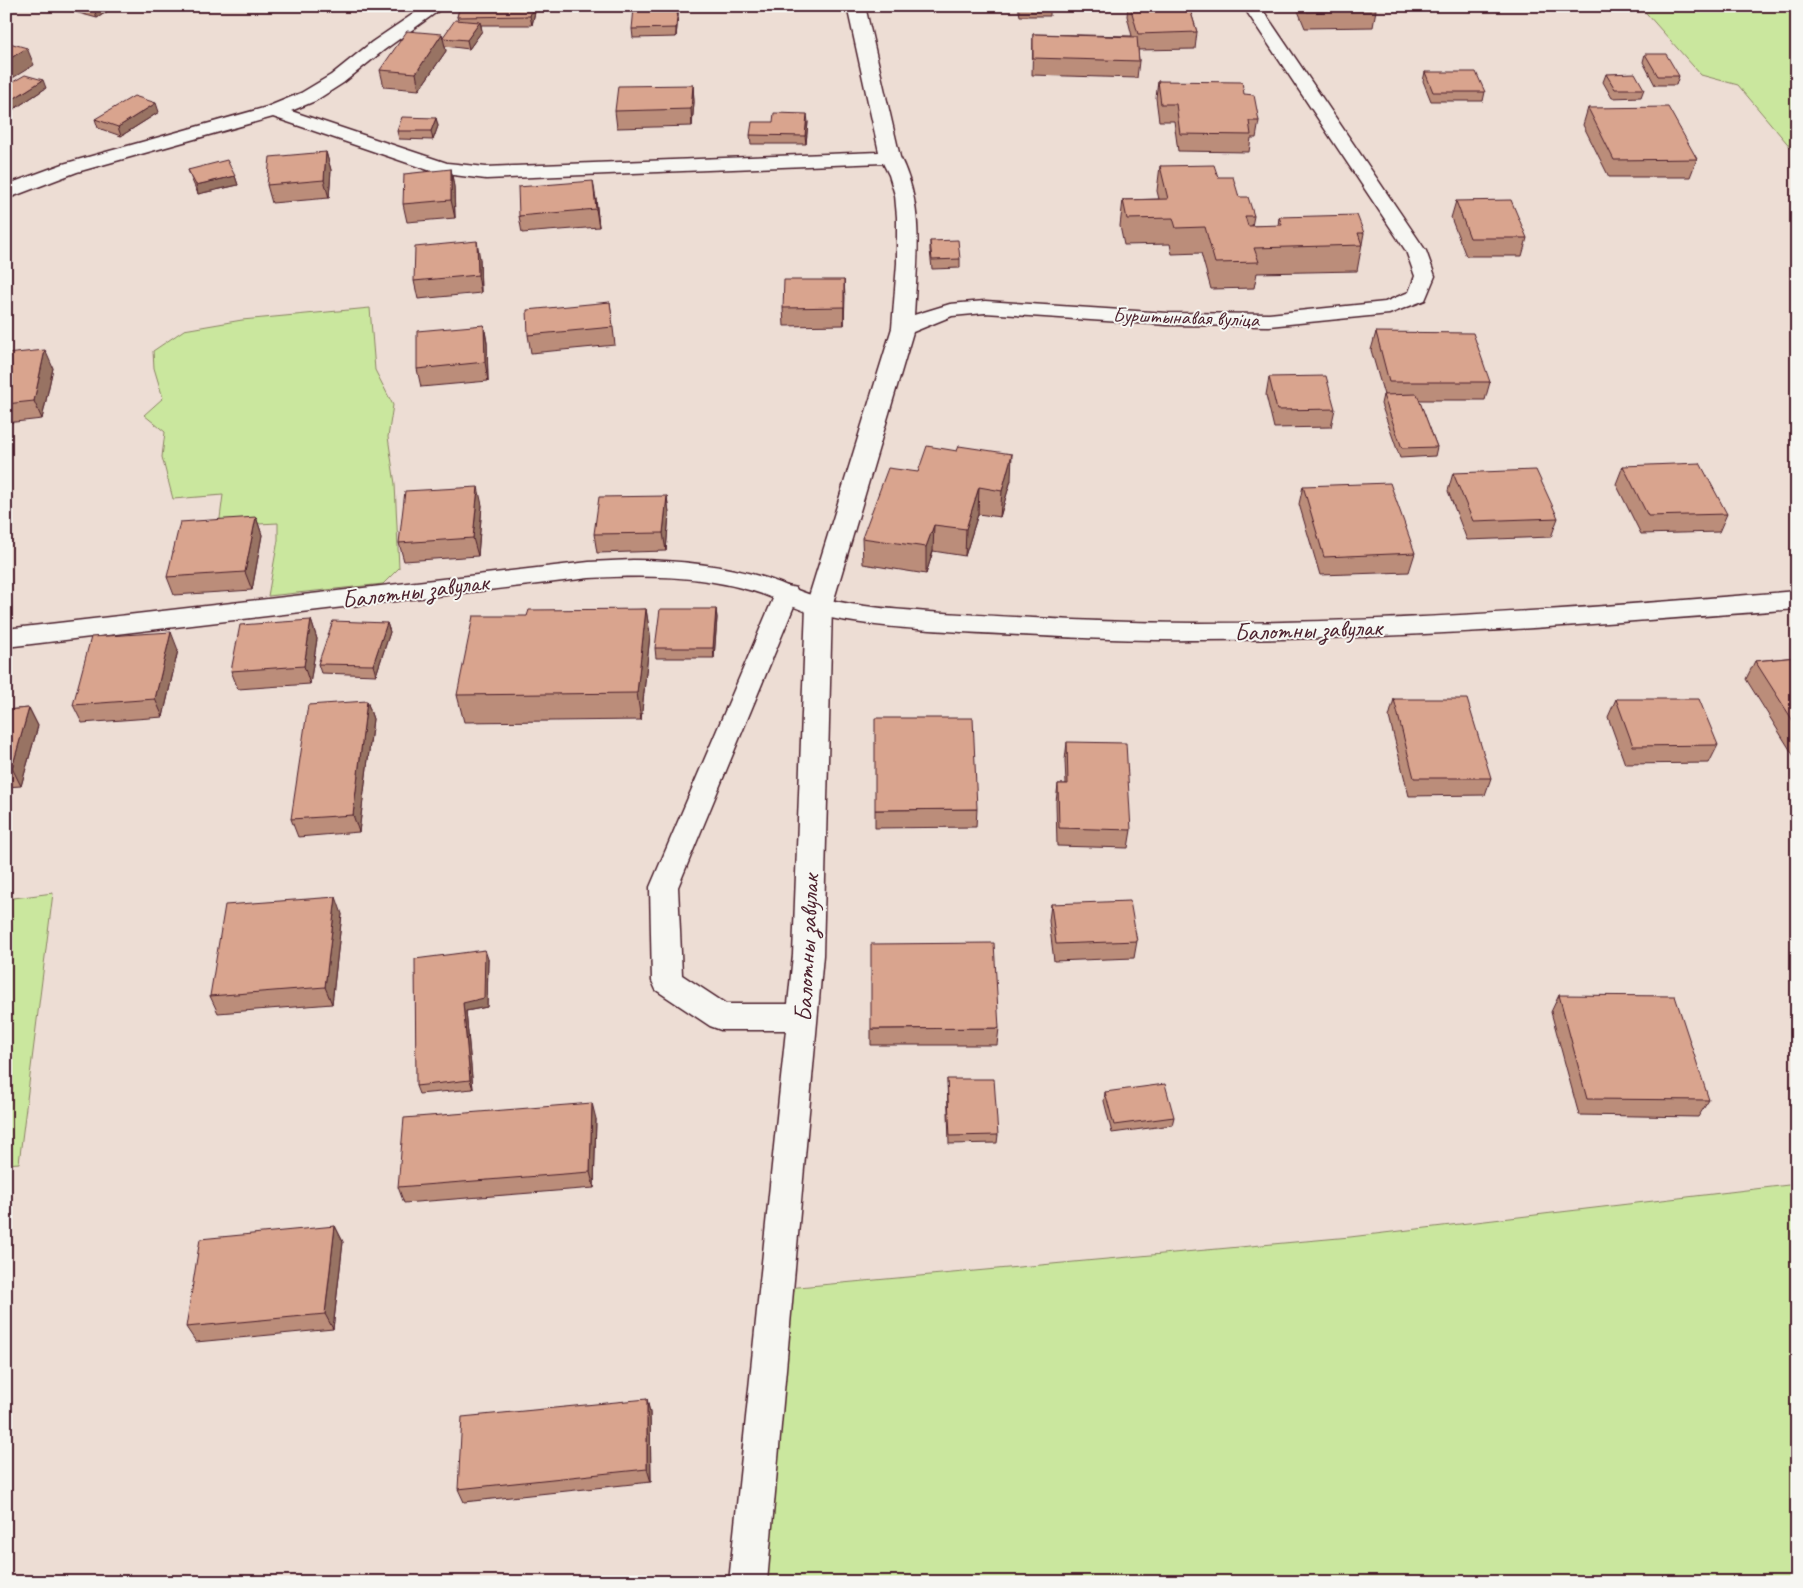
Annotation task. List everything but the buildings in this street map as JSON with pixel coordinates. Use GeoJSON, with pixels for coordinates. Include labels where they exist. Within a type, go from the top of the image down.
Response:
{"type":"FeatureCollection","features":[{"type":"Feature","properties":{"kind":"street"},"geometry":{"type":"LineString","coordinates":[[6,193],[27,183],[70,168],[274,111],[308,97],[337,79],[378,46],[437,6]]}},
{"type":"Feature","properties":{"kind":"street"},"geometry":{"type":"LineString","coordinates":[[819,606],[903,328],[908,220],[898,170],[890,156],[856,6]]}},
{"type":"Feature","properties":{"kind":"street","name":"Бурштынавая вуліца"},"geometry":{"type":"LineString","coordinates":[[903,328],[927,317],[950,310],[985,307],[1167,318],[1269,320],[1389,308],[1418,296],[1425,276],[1416,250],[1250,6]]}},
{"type":"Feature","properties":{"kind":"street"},"geometry":{"type":"LineString","coordinates":[[274,111],[444,168],[486,174],[890,156]]}},
{"type":"Feature","properties":{"kind":"street","name":"Балотны завулак"},"geometry":{"type":"LineString","coordinates":[[6,638],[589,570],[643,566],[682,568],[722,575],[760,585],[819,606],[919,619],[1117,632],[1292,632],[1797,600]]}},
{"type":"Feature","properties":{"kind":"street"},"geometry":{"type":"LineString","coordinates":[[787,594],[664,887],[666,972],[667,981],[721,1017],[802,1017]]}},
{"type":"Feature","properties":{"kind":"street","name":"Балотны завулак"},"geometry":{"type":"LineString","coordinates":[[748,1582],[808,956],[819,606]]}},
{"type":"Feature","properties":{"kind":"green space"},"geometry":{"type":"Polygon","coordinates":[[[1640,6],[1797,6],[1797,155],[1738,85],[1701,75],[1640,6]]]}},
{"type":"Feature","properties":{"kind":"green space"},"geometry":{"type":"Polygon","coordinates":[[[370,308],[375,370],[393,405],[388,437],[395,484],[399,568],[383,584],[268,596],[278,540],[278,523],[219,526],[223,495],[173,499],[162,457],[165,432],[144,415],[163,398],[154,368],[153,351],[184,330],[242,320],[370,308]]]}},
{"type":"Feature","properties":{"kind":"green space"},"geometry":{"type":"Polygon","coordinates":[[[53,893],[19,1163],[6,1164],[6,899],[53,893]]]}},
{"type":"Feature","properties":{"kind":"green space"},"geometry":{"type":"Polygon","coordinates":[[[1797,1184],[1797,1582],[748,1582],[776,1289],[1350,1237],[1797,1184]]]}}]}
